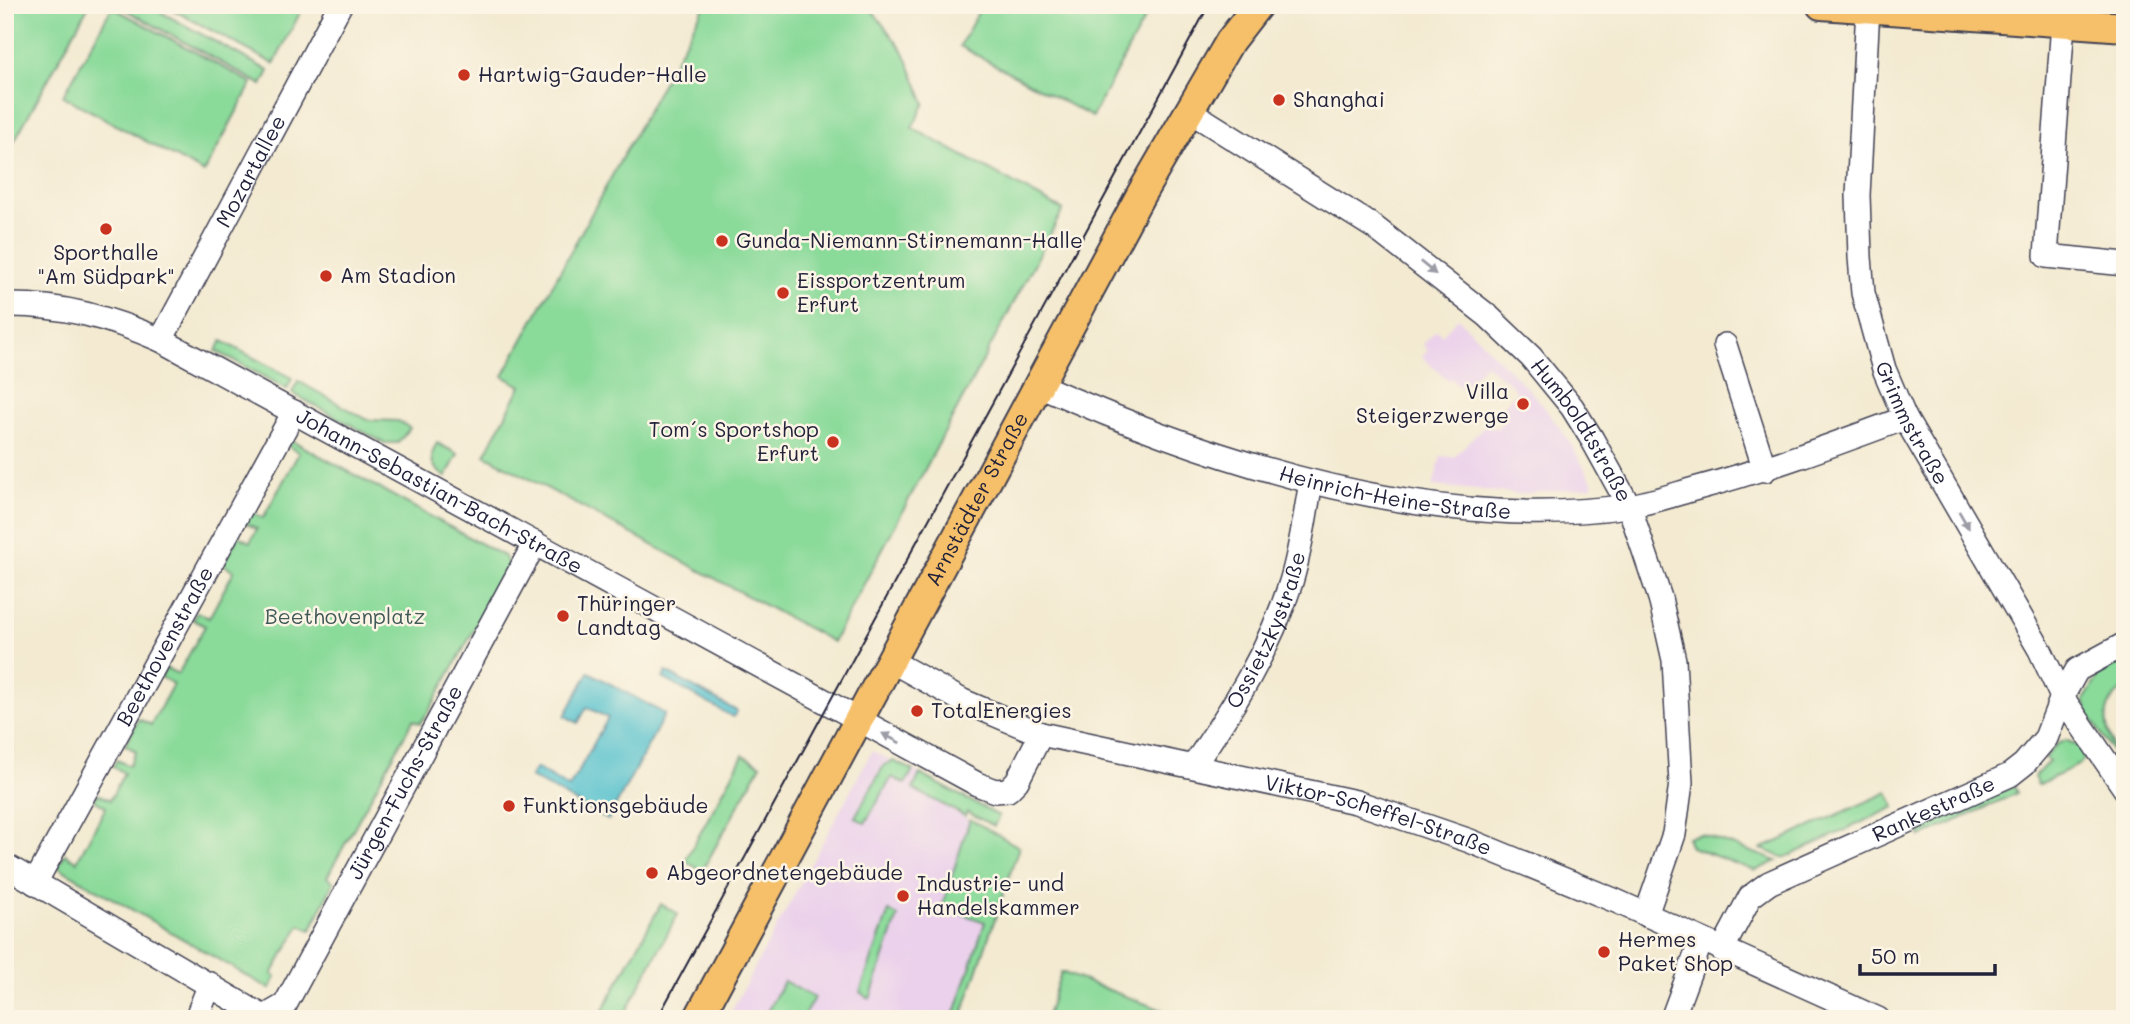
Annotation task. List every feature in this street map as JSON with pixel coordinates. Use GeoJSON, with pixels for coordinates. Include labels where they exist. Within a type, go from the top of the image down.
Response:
{"type":"FeatureCollection","features":[{"type":"Feature","properties":{"kind":"main road","name":"Arnstädter Straße"},"geometry":{"type":"LineString","coordinates":[[700,1012],[1188,110],[1230,41],[1258,5]]}},
{"type":"Feature","properties":{"kind":"main road"},"geometry":{"type":"LineString","coordinates":[[1821,5],[2125,27]]}},
{"type":"Feature","properties":{"kind":"main road"},"geometry":{"type":"LineString","coordinates":[[2031,5],[2125,11]]}},
{"type":"Feature","properties":{"kind":"street","name":"Mozartallee"},"geometry":{"type":"LineString","coordinates":[[162,340],[340,5]]}},
{"type":"Feature","properties":{"kind":"street","name":"Grimmstraße"},"geometry":{"type":"LineString","coordinates":[[1868,8],[1858,195],[1860,257],[1872,334],[1905,418],[2040,650],[2062,697],[2125,789]]}},
{"type":"Feature","properties":{"kind":"street"},"geometry":{"type":"LineString","coordinates":[[2063,23],[2046,256],[2125,264]]}},
{"type":"Feature","properties":{"kind":"street","name":"Humboldtstraße"},"geometry":{"type":"LineString","coordinates":[[1188,110],[1374,227],[1488,316],[1531,357],[1572,407],[1629,506],[1660,598],[1674,660],[1681,783],[1674,834],[1646,915]]}},
{"type":"Feature","properties":{"kind":"street","name":"Johann-Sebastian-Bach-Straße"},"geometry":{"type":"LineString","coordinates":[[5,305],[88,313],[116,320],[162,340],[859,721]]}},
{"type":"Feature","properties":{"kind":"street"},"geometry":{"type":"LineString","coordinates":[[1725,345],[1765,470]]}},
{"type":"Feature","properties":{"kind":"street","name":"Heinrich-Heine-Straße"},"geometry":{"type":"LineString","coordinates":[[1039,385],[1164,434],[1311,482],[1399,500],[1470,509],[1534,513],[1629,506],[1765,470],[1905,418]]}},
{"type":"Feature","properties":{"kind":"street","name":"Beethovenstraße"},"geometry":{"type":"LineString","coordinates":[[35,883],[294,412]]}},
{"type":"Feature","properties":{"kind":"street","name":"Ossietzkystraße"},"geometry":{"type":"LineString","coordinates":[[1194,765],[1233,709],[1274,627],[1292,582],[1311,482]]}},
{"type":"Feature","properties":{"kind":"street","name":"Jürgen-Fuchs-Straße"},"geometry":{"type":"LineString","coordinates":[[267,1017],[285,1005],[390,816],[535,543]]}},
{"type":"Feature","properties":{"kind":"street","name":"Rankestraße"},"geometry":{"type":"LineString","coordinates":[[1672,1019],[1711,945],[1750,897],[1769,883],[2010,775],[2024,764],[2046,738],[2062,697],[2077,670],[2125,644]]}},
{"type":"Feature","properties":{"kind":"street","name":"Viktor-Scheffel-Straße"},"geometry":{"type":"LineString","coordinates":[[891,661],[963,701],[1041,734],[1356,802],[1424,824],[1551,873],[1878,1019]]}},
{"type":"Feature","properties":{"kind":"street"},"geometry":{"type":"LineString","coordinates":[[859,721],[995,791],[1008,790],[1017,781],[1041,734]]}},
{"type":"Feature","properties":{"kind":"street"},"geometry":{"type":"LineString","coordinates":[[5,865],[267,1017]]}},
{"type":"Feature","properties":{"kind":"street"},"geometry":{"type":"LineString","coordinates":[[196,1019],[210,984]]}},
{"type":"Feature","properties":{"kind":"shaded area","name":"Villa Steigerzwerge"},"geometry":{"type":"Polygon","coordinates":[[[1458,318],[1537,398],[1566,436],[1593,483],[1591,487],[1520,494],[1433,486],[1441,456],[1454,457],[1486,424],[1490,428],[1498,428],[1504,418],[1499,410],[1516,392],[1510,383],[1485,364],[1462,389],[1451,378],[1448,381],[1422,357],[1428,350],[1423,345],[1436,330],[1442,335],[1458,318]]]}},
{"type":"Feature","properties":{"kind":"shaded area"},"geometry":{"type":"Polygon","coordinates":[[[872,751],[920,774],[913,789],[1019,847],[961,1019],[727,1019],[872,751]]]}},
{"type":"Feature","properties":{"kind":"green space"},"geometry":{"type":"Polygon","coordinates":[[[5,5],[89,5],[5,158],[5,5]]]}},
{"type":"Feature","properties":{"kind":"green space"},"geometry":{"type":"Polygon","coordinates":[[[117,5],[148,5],[269,71],[262,85],[117,5]]]}},
{"type":"Feature","properties":{"kind":"green space"},"geometry":{"type":"Polygon","coordinates":[[[164,5],[304,5],[274,64],[164,5]]]}},
{"type":"Feature","properties":{"kind":"green space","name":"Eissportzentrum Erfurt"},"geometry":{"type":"Polygon","coordinates":[[[705,5],[868,5],[904,52],[925,103],[912,128],[1063,210],[833,642],[485,455],[521,386],[503,376],[705,5]]]}},
{"type":"Feature","properties":{"kind":"green space"},"geometry":{"type":"Polygon","coordinates":[[[982,5],[1152,5],[1092,117],[960,46],[982,5]]]}},
{"type":"Feature","properties":{"kind":"green space"},"geometry":{"type":"Polygon","coordinates":[[[112,7],[252,83],[204,173],[63,96],[112,7]]]}},
{"type":"Feature","properties":{"kind":"green space"},"geometry":{"type":"Polygon","coordinates":[[[222,341],[292,378],[287,389],[216,351],[222,341]]]}},
{"type":"Feature","properties":{"kind":"green space"},"geometry":{"type":"Polygon","coordinates":[[[298,381],[368,420],[398,421],[410,428],[398,443],[384,443],[292,393],[298,381]]]}},
{"type":"Feature","properties":{"kind":"green space","name":"Beethovenplatz"},"geometry":{"type":"Polygon","coordinates":[[[291,440],[505,557],[509,567],[429,711],[420,723],[413,720],[327,877],[334,882],[311,930],[300,925],[272,974],[276,977],[270,989],[58,867],[65,854],[77,861],[106,807],[94,800],[98,794],[110,800],[124,773],[113,766],[117,760],[129,766],[136,751],[125,745],[139,719],[151,725],[173,684],[161,677],[166,668],[178,674],[205,626],[193,620],[197,612],[209,618],[234,571],[223,564],[238,536],[250,542],[257,529],[246,523],[252,512],[263,518],[299,453],[288,446],[291,440]]]}},
{"type":"Feature","properties":{"kind":"green space"},"geometry":{"type":"Polygon","coordinates":[[[437,443],[458,454],[446,477],[434,466],[432,458],[437,443]]]}},
{"type":"Feature","properties":{"kind":"green space"},"geometry":{"type":"Polygon","coordinates":[[[2125,660],[2125,688],[2110,704],[2106,721],[2118,760],[2088,714],[2084,700],[2102,671],[2125,660]]]}},
{"type":"Feature","properties":{"kind":"green space"},"geometry":{"type":"Polygon","coordinates":[[[2066,740],[2082,748],[2085,757],[2080,764],[2038,785],[2034,777],[2049,761],[2045,758],[2057,744],[2066,740]]]}},
{"type":"Feature","properties":{"kind":"green space"},"geometry":{"type":"Polygon","coordinates":[[[743,755],[761,765],[702,871],[685,861],[743,755]]]}},
{"type":"Feature","properties":{"kind":"green space"},"geometry":{"type":"Polygon","coordinates":[[[893,761],[913,770],[905,784],[892,777],[865,823],[855,817],[884,765],[893,761]]]}},
{"type":"Feature","properties":{"kind":"green space"},"geometry":{"type":"Polygon","coordinates":[[[920,774],[999,816],[994,826],[967,812],[965,816],[913,789],[920,774]]]}},
{"type":"Feature","properties":{"kind":"green space"},"geometry":{"type":"Polygon","coordinates":[[[2014,786],[2017,793],[1921,837],[1918,830],[2014,786]]]}},
{"type":"Feature","properties":{"kind":"green space"},"geometry":{"type":"Polygon","coordinates":[[[1888,792],[1895,807],[1785,858],[1761,849],[1888,792]]]}},
{"type":"Feature","properties":{"kind":"green space"},"geometry":{"type":"Polygon","coordinates":[[[970,819],[1019,847],[961,1019],[953,1019],[985,922],[942,907],[970,819]]]}},
{"type":"Feature","properties":{"kind":"green space"},"geometry":{"type":"Polygon","coordinates":[[[1701,834],[1777,861],[1755,871],[1691,847],[1687,837],[1701,834]]]}},
{"type":"Feature","properties":{"kind":"green space"},"geometry":{"type":"Polygon","coordinates":[[[661,904],[678,914],[622,1019],[598,1019],[661,904]]]}},
{"type":"Feature","properties":{"kind":"green space"},"geometry":{"type":"Polygon","coordinates":[[[889,911],[898,916],[870,999],[860,992],[889,911]]]}},
{"type":"Feature","properties":{"kind":"green space"},"geometry":{"type":"Polygon","coordinates":[[[1061,972],[1186,1019],[1046,1019],[1061,972]]]}},
{"type":"Feature","properties":{"kind":"green space"},"geometry":{"type":"Polygon","coordinates":[[[784,981],[814,998],[802,1019],[763,1019],[784,981]]]}},
{"type":"Feature","properties":{"kind":"water"},"geometry":{"type":"Polygon","coordinates":[[[589,672],[665,714],[608,820],[530,777],[536,768],[569,788],[608,718],[587,707],[578,723],[565,716],[589,672]]]}},
{"type":"Feature","properties":{"kind":"water"},"geometry":{"type":"Polygon","coordinates":[[[666,672],[737,711],[733,717],[663,678],[666,672]]]}},
{"type":"Feature","properties":{"kind":"tram line"},"geometry":{"type":"LineString","coordinates":[[657,1019],[1209,5]]}},
{"type":"Feature","properties":{"kind":"place","name":"Hartwig-Gauder-Halle"},"geometry":{"type":"Point","coordinates":[464,75]}},
{"type":"Feature","properties":{"kind":"place","name":"Shanghai"},"geometry":{"type":"Point","coordinates":[1279,100]}},
{"type":"Feature","properties":{"kind":"place","name":"Sporthalle \"Am Südpark\""},"geometry":{"type":"Point","coordinates":[106,229]}},
{"type":"Feature","properties":{"kind":"place","name":"Gunda-Niemann-Stirnemann-Halle"},"geometry":{"type":"Point","coordinates":[722,241]}},
{"type":"Feature","properties":{"kind":"place","name":"Am Stadion"},"geometry":{"type":"Point","coordinates":[326,276]}},
{"type":"Feature","properties":{"kind":"place","name":"Eissportzentrum Erfurt"},"geometry":{"type":"Point","coordinates":[783,293]}},
{"type":"Feature","properties":{"kind":"place","name":"Villa Steigerzwerge"},"geometry":{"type":"Point","coordinates":[1523,404]}},
{"type":"Feature","properties":{"kind":"place","name":"Tom´s Sportshop Erfurt"},"geometry":{"type":"Point","coordinates":[833,442]}},
{"type":"Feature","properties":{"kind":"place","name":"Thüringer Landtag"},"geometry":{"type":"Point","coordinates":[563,616]}},
{"type":"Feature","properties":{"kind":"place","name":"TotalEnergies"},"geometry":{"type":"Point","coordinates":[917,711]}},
{"type":"Feature","properties":{"kind":"place","name":"Funktionsgebäude"},"geometry":{"type":"Point","coordinates":[509,806]}},
{"type":"Feature","properties":{"kind":"place","name":"Abgeordnetengebäude"},"geometry":{"type":"Point","coordinates":[652,873]}},
{"type":"Feature","properties":{"kind":"place","name":"Industrie- und Handelskammer"},"geometry":{"type":"Point","coordinates":[903,896]}},
{"type":"Feature","properties":{"kind":"place","name":"Hermes Paket Shop"},"geometry":{"type":"Point","coordinates":[1604,952]}}]}
